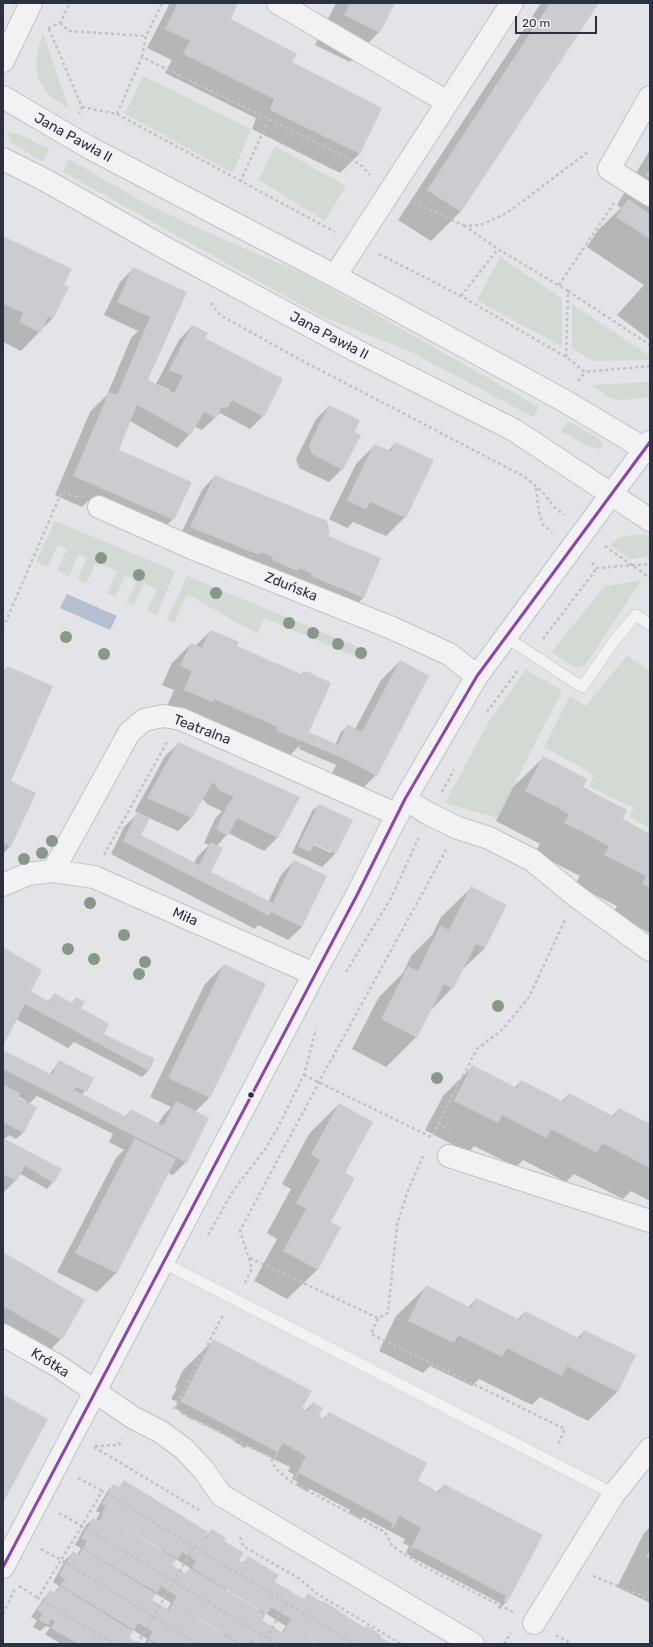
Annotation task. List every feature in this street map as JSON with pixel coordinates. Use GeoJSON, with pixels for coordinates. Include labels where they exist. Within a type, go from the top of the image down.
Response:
{"type":"FeatureCollection","features":[{"type":"Feature","properties":{"kind":"street"},"geometry":{"type":"LineString","coordinates":[[3,61],[31,3]]}},
{"type":"Feature","properties":{"kind":"street"},"geometry":{"type":"LineString","coordinates":[[278,3],[447,102]]}},
{"type":"Feature","properties":{"kind":"street"},"geometry":{"type":"LineString","coordinates":[[335,276],[389,190],[512,3]]}},
{"type":"Feature","properties":{"kind":"street"},"geometry":{"type":"LineString","coordinates":[[650,97],[609,168],[650,195]]}},
{"type":"Feature","properties":{"kind":"street","name":"Jana Pawła II"},"geometry":{"type":"LineString","coordinates":[[3,98],[90,148],[335,276],[648,447]]}},
{"type":"Feature","properties":{"kind":"street","name":"Jana Pawła II"},"geometry":{"type":"LineString","coordinates":[[3,159],[45,180],[167,249],[355,350],[514,430],[650,520]]}},
{"type":"Feature","properties":{"kind":"street"},"geometry":{"type":"LineString","coordinates":[[3,1567],[402,807],[477,676],[648,447]]}},
{"type":"Feature","properties":{"kind":"street","name":"Zduńska"},"geometry":{"type":"LineString","coordinates":[[99,507],[192,548],[392,628],[449,654],[477,676]]}},
{"type":"Feature","properties":{"kind":"street","name":"Teatralna"},"geometry":{"type":"LineString","coordinates":[[53,871],[129,733],[144,720],[163,716],[181,719],[402,807],[430,814],[458,828],[489,838],[532,860],[576,896],[650,950]]}},
{"type":"Feature","properties":{"kind":"street","name":"Miła"},"geometry":{"type":"LineString","coordinates":[[4,883],[28,874],[53,871],[94,877],[314,974]]}},
{"type":"Feature","properties":{"kind":"street"},"geometry":{"type":"LineString","coordinates":[[449,1156],[650,1221]]}},
{"type":"Feature","properties":{"kind":"street","name":"Krótka"},"geometry":{"type":"LineString","coordinates":[[3,1335],[58,1366],[95,1393],[132,1417],[161,1432],[184,1449],[203,1469],[220,1495],[473,1644]]}},
{"type":"Feature","properties":{"kind":"street"},"geometry":{"type":"LineString","coordinates":[[534,1623],[614,1494],[650,1449]]}},
{"type":"Feature","properties":{"kind":"lane"},"geometry":{"type":"LineString","coordinates":[[506,637],[531,655],[582,687],[615,640],[636,615],[650,625]]}},
{"type":"Feature","properties":{"kind":"lane"},"geometry":{"type":"LineString","coordinates":[[162,1262],[614,1494]]}},
{"type":"Feature","properties":{"kind":"path"},"geometry":{"type":"LineString","coordinates":[[117,114],[142,57],[146,36],[162,3]]}},
{"type":"Feature","properties":{"kind":"path"},"geometry":{"type":"LineString","coordinates":[[60,23],[69,31],[146,36]]}},
{"type":"Feature","properties":{"kind":"path"},"geometry":{"type":"LineString","coordinates":[[142,57],[360,164],[376,182],[389,190],[465,226],[498,249],[559,285],[650,345]]}},
{"type":"Feature","properties":{"kind":"path"},"geometry":{"type":"LineString","coordinates":[[82,107],[117,114],[355,243],[461,296],[566,357],[585,372],[650,366]]}},
{"type":"Feature","properties":{"kind":"path"},"geometry":{"type":"LineString","coordinates":[[240,182],[269,119]]}},
{"type":"Feature","properties":{"kind":"path"},"geometry":{"type":"LineString","coordinates":[[465,226],[481,226],[507,214],[589,151],[616,157]]}},
{"type":"Feature","properties":{"kind":"path"},"geometry":{"type":"LineString","coordinates":[[559,285],[628,181]]}},
{"type":"Feature","properties":{"kind":"path"},"geometry":{"type":"LineString","coordinates":[[461,296],[498,249]]}},
{"type":"Feature","properties":{"kind":"path"},"geometry":{"type":"LineString","coordinates":[[566,357],[568,291]]}},
{"type":"Feature","properties":{"kind":"path"},"geometry":{"type":"LineString","coordinates":[[211,302],[220,315],[525,477],[543,492],[553,506],[585,532],[650,578]]}},
{"type":"Feature","properties":{"kind":"path"},"geometry":{"type":"LineString","coordinates":[[3,628],[62,491],[99,507]]}},
{"type":"Feature","properties":{"kind":"path"},"geometry":{"type":"LineString","coordinates":[[487,713],[508,682],[531,655],[597,568],[650,564]]}},
{"type":"Feature","properties":{"kind":"path"},"geometry":{"type":"LineString","coordinates":[[94,877],[110,844],[169,739]]}},
{"type":"Feature","properties":{"kind":"path"},"geometry":{"type":"LineString","coordinates":[[343,977],[391,898],[430,814],[457,764]]}},
{"type":"Feature","properties":{"kind":"path"},"geometry":{"type":"LineString","coordinates":[[174,1410],[225,1311],[236,1300],[252,1268],[240,1231],[319,1082],[458,828]]}},
{"type":"Feature","properties":{"kind":"path"},"geometry":{"type":"LineString","coordinates":[[428,1144],[477,1049],[503,1029],[529,997],[576,896]]}},
{"type":"Feature","properties":{"kind":"path"},"geometry":{"type":"LineString","coordinates":[[233,1191],[266,1148],[304,1075],[317,1024]]}},
{"type":"Feature","properties":{"kind":"path"},"geometry":{"type":"LineString","coordinates":[[304,1075],[431,1137]]}},
{"type":"Feature","properties":{"kind":"path"},"geometry":{"type":"LineString","coordinates":[[425,1151],[407,1193],[397,1224],[388,1313],[378,1318],[371,1334],[566,1429],[550,1462]]}},
{"type":"Feature","properties":{"kind":"path"},"geometry":{"type":"LineString","coordinates":[[249,1258],[378,1318]]}},
{"type":"Feature","properties":{"kind":"path"},"geometry":{"type":"LineString","coordinates":[[168,1407],[271,1457],[275,1468],[290,1481],[385,1532],[392,1546],[423,1566],[500,1604]]}},
{"type":"Feature","properties":{"kind":"path"},"geometry":{"type":"LineString","coordinates":[[73,1435],[205,1514]]}},
{"type":"Feature","properties":{"kind":"path"},"geometry":{"type":"LineString","coordinates":[[76,1477],[102,1491],[354,1644]]}},
{"type":"Feature","properties":{"kind":"path"},"geometry":{"type":"LineString","coordinates":[[38,1598],[102,1491]]}},
{"type":"Feature","properties":{"kind":"path"},"geometry":{"type":"LineString","coordinates":[[57,1512],[277,1644]]}},
{"type":"Feature","properties":{"kind":"path"},"geometry":{"type":"LineString","coordinates":[[239,1534],[243,1546],[300,1579],[316,1593],[400,1644]]}},
{"type":"Feature","properties":{"kind":"path"},"geometry":{"type":"LineString","coordinates":[[38,1547],[198,1644]]}},
{"type":"Feature","properties":{"kind":"path"},"geometry":{"type":"LineString","coordinates":[[137,1644],[194,1547]]}},
{"type":"Feature","properties":{"kind":"path"},"geometry":{"type":"LineString","coordinates":[[569,1565],[650,1599]]}},
{"type":"Feature","properties":{"kind":"path"},"geometry":{"type":"LineString","coordinates":[[17,1585],[115,1644]]}},
{"type":"Feature","properties":{"kind":"path"},"geometry":{"type":"LineString","coordinates":[[263,1644],[286,1603]]}},
{"type":"Feature","properties":{"kind":"shaded area"},"geometry":{"type":"Polygon","coordinates":[[[43,33],[69,109],[48,95],[38,77],[36,65],[38,48],[43,33]]]}},
{"type":"Feature","properties":{"kind":"shaded area"},"geometry":{"type":"Polygon","coordinates":[[[143,76],[251,129],[233,173],[125,114],[143,76]]]}},
{"type":"Feature","properties":{"kind":"shaded area"},"geometry":{"type":"Polygon","coordinates":[[[7,132],[19,134],[49,149],[43,162],[12,143],[7,132]]]}},
{"type":"Feature","properties":{"kind":"shaded area"},"geometry":{"type":"Polygon","coordinates":[[[275,146],[346,186],[325,221],[259,180],[275,146]]]}},
{"type":"Feature","properties":{"kind":"shaded area"},"geometry":{"type":"Polygon","coordinates":[[[69,159],[143,202],[189,224],[308,276],[539,407],[533,417],[411,352],[321,316],[63,172],[69,159]]]}},
{"type":"Feature","properties":{"kind":"shaded area"},"geometry":{"type":"Polygon","coordinates":[[[500,257],[562,298],[562,347],[477,300],[500,257]]]}},
{"type":"Feature","properties":{"kind":"shaded area"},"geometry":{"type":"Polygon","coordinates":[[[572,304],[650,356],[650,360],[594,361],[572,349],[572,304]]]}},
{"type":"Feature","properties":{"kind":"shaded area"},"geometry":{"type":"Polygon","coordinates":[[[650,382],[650,396],[638,399],[617,400],[608,397],[592,385],[650,382]]]}},
{"type":"Feature","properties":{"kind":"shaded area"},"geometry":{"type":"Polygon","coordinates":[[[567,421],[600,439],[604,446],[599,449],[588,446],[561,431],[567,421]]]}},
{"type":"Feature","properties":{"kind":"shaded area"},"geometry":{"type":"Polygon","coordinates":[[[55,521],[175,571],[157,615],[147,611],[157,589],[144,583],[134,605],[127,602],[137,580],[125,575],[116,597],[107,593],[117,571],[96,562],[86,584],[77,580],[87,558],[79,554],[69,576],[57,571],[67,549],[58,545],[48,567],[36,562],[55,521]]]}},
{"type":"Feature","properties":{"kind":"shaded area"},"geometry":{"type":"Polygon","coordinates":[[[631,535],[646,535],[650,537],[650,556],[631,559],[610,545],[619,538],[631,535]]]}},
{"type":"Feature","properties":{"kind":"shaded area"},"geometry":{"type":"Polygon","coordinates":[[[187,576],[368,651],[364,660],[264,618],[257,634],[187,594],[174,623],[167,620],[187,576]]]}},
{"type":"Feature","properties":{"kind":"shaded area"},"geometry":{"type":"Polygon","coordinates":[[[642,580],[585,666],[575,668],[551,652],[605,586],[642,580]]]}},
{"type":"Feature","properties":{"kind":"shaded area"},"geometry":{"type":"Polygon","coordinates":[[[627,655],[650,671],[650,828],[629,817],[634,808],[589,786],[594,775],[544,747],[570,696],[586,706],[627,655]]]}},
{"type":"Feature","properties":{"kind":"shaded area"},"geometry":{"type":"Polygon","coordinates":[[[526,669],[562,691],[497,818],[445,803],[488,723],[526,669]]]}},
{"type":"Feature","properties":{"kind":"water"},"geometry":{"type":"Polygon","coordinates":[[[67,594],[117,616],[110,630],[60,608],[67,594]]]}},
{"type":"Feature","properties":{"kind":"building"},"geometry":{"type":"Polygon","coordinates":[[[178,3],[238,3],[231,19],[297,54],[292,62],[382,108],[360,154],[270,110],[274,99],[183,54],[190,41],[165,29],[178,3]]]}},
{"type":"Feature","properties":{"kind":"building"},"geometry":{"type":"Polygon","coordinates":[[[350,3],[395,3],[380,33],[344,15],[350,3]]]}},
{"type":"Feature","properties":{"kind":"building"},"geometry":{"type":"Polygon","coordinates":[[[550,3],[599,3],[461,212],[427,190],[550,3]]]}},
{"type":"Feature","properties":{"kind":"building"},"geometry":{"type":"Polygon","coordinates":[[[650,169],[650,178],[646,175],[650,169]]]}},
{"type":"Feature","properties":{"kind":"building"},"geometry":{"type":"Polygon","coordinates":[[[628,199],[650,214],[650,239],[616,217],[628,199]]]}},
{"type":"Feature","properties":{"kind":"building"},"geometry":{"type":"Polygon","coordinates":[[[3,236],[72,269],[64,285],[69,287],[53,319],[48,317],[41,333],[19,322],[23,313],[4,304],[3,305],[3,236]]]}},
{"type":"Feature","properties":{"kind":"building"},"geometry":{"type":"Polygon","coordinates":[[[133,267],[187,292],[148,380],[174,393],[183,376],[169,370],[192,325],[208,333],[205,338],[283,379],[264,417],[232,400],[228,407],[221,408],[216,418],[204,412],[191,435],[137,405],[119,450],[192,482],[174,520],[73,476],[109,392],[117,395],[150,317],[117,302],[133,267]]]}},
{"type":"Feature","properties":{"kind":"building"},"geometry":{"type":"Polygon","coordinates":[[[329,405],[360,420],[355,432],[361,435],[343,470],[312,454],[309,445],[329,405]]]}},
{"type":"Feature","properties":{"kind":"building"},"geometry":{"type":"Polygon","coordinates":[[[395,442],[434,460],[406,518],[370,502],[366,510],[347,500],[374,444],[391,451],[395,442]]]}},
{"type":"Feature","properties":{"kind":"building"},"geometry":{"type":"Polygon","coordinates":[[[215,475],[327,521],[330,532],[328,536],[381,558],[364,598],[311,576],[312,574],[299,568],[297,571],[272,560],[273,557],[260,552],[259,555],[190,527],[215,475]]]}},
{"type":"Feature","properties":{"kind":"building"},"geometry":{"type":"Polygon","coordinates":[[[210,630],[239,642],[237,646],[301,674],[303,671],[309,672],[331,683],[309,732],[338,745],[347,724],[362,732],[400,660],[429,676],[377,776],[347,760],[276,730],[278,727],[214,699],[212,702],[184,690],[192,671],[180,666],[191,643],[202,648],[210,630]]]}},
{"type":"Feature","properties":{"kind":"building"},"geometry":{"type":"Polygon","coordinates":[[[7,666],[53,686],[11,781],[36,793],[11,847],[3,843],[3,676],[7,666]]]}},
{"type":"Feature","properties":{"kind":"building"},"geometry":{"type":"Polygon","coordinates":[[[178,742],[300,797],[278,838],[237,818],[228,836],[216,829],[228,804],[234,797],[220,791],[213,782],[192,818],[147,798],[178,742]]]}},
{"type":"Feature","properties":{"kind":"building"},"geometry":{"type":"Polygon","coordinates":[[[543,756],[587,779],[583,787],[627,810],[623,819],[650,834],[650,888],[642,884],[646,876],[604,855],[609,846],[564,823],[569,814],[525,791],[543,756]]]}},
{"type":"Feature","properties":{"kind":"building"},"geometry":{"type":"Polygon","coordinates":[[[319,804],[353,820],[336,854],[314,844],[310,852],[298,846],[319,804]]]}},
{"type":"Feature","properties":{"kind":"building"},"geometry":{"type":"Polygon","coordinates":[[[137,812],[150,818],[141,835],[199,865],[211,842],[223,848],[211,872],[273,903],[294,860],[327,876],[302,927],[271,912],[269,916],[123,841],[137,812]]]}},
{"type":"Feature","properties":{"kind":"building"},"geometry":{"type":"Polygon","coordinates":[[[471,886],[507,905],[485,948],[476,944],[453,989],[444,984],[417,1038],[381,1019],[408,966],[418,971],[440,926],[449,930],[471,886]]]}},
{"type":"Feature","properties":{"kind":"building"},"geometry":{"type":"Polygon","coordinates":[[[3,947],[42,970],[31,991],[49,1002],[54,993],[72,1003],[76,997],[85,1002],[81,1008],[109,1024],[104,1034],[155,1059],[149,1071],[25,1004],[3,1046],[3,947]]]}},
{"type":"Feature","properties":{"kind":"building"},"geometry":{"type":"Polygon","coordinates":[[[224,964],[266,984],[210,1098],[168,1078],[224,964]]]}},
{"type":"Feature","properties":{"kind":"building"},"geometry":{"type":"Polygon","coordinates":[[[3,1050],[52,1075],[59,1060],[94,1078],[87,1092],[76,1087],[74,1090],[127,1117],[131,1109],[163,1126],[176,1101],[209,1118],[187,1163],[3,1069],[3,1050]]]}},
{"type":"Feature","properties":{"kind":"building"},"geometry":{"type":"Polygon","coordinates":[[[472,1065],[517,1088],[521,1080],[564,1102],[569,1093],[614,1117],[619,1108],[650,1124],[650,1168],[602,1143],[597,1153],[551,1129],[546,1138],[502,1115],[498,1123],[454,1101],[472,1065]]]}},
{"type":"Feature","properties":{"kind":"building"},"geometry":{"type":"Polygon","coordinates":[[[3,1085],[20,1093],[18,1098],[37,1107],[24,1133],[3,1122],[3,1085]]]}},
{"type":"Feature","properties":{"kind":"building"},"geometry":{"type":"Polygon","coordinates":[[[339,1103],[373,1122],[345,1173],[355,1178],[331,1222],[341,1227],[318,1270],[283,1251],[306,1209],[296,1203],[320,1160],[311,1154],[339,1103]]]}},
{"type":"Feature","properties":{"kind":"building"},"geometry":{"type":"Polygon","coordinates":[[[3,1138],[62,1169],[54,1183],[25,1166],[17,1181],[3,1174],[3,1138]]]}},
{"type":"Feature","properties":{"kind":"building"},"geometry":{"type":"Polygon","coordinates":[[[135,1138],[176,1159],[117,1273],[75,1253],[135,1138]]]}},
{"type":"Feature","properties":{"kind":"building"},"geometry":{"type":"Polygon","coordinates":[[[3,1252],[85,1300],[62,1340],[3,1306],[3,1252]]]}},
{"type":"Feature","properties":{"kind":"building"},"geometry":{"type":"Polygon","coordinates":[[[426,1285],[471,1308],[476,1298],[520,1320],[525,1311],[580,1339],[584,1330],[636,1355],[618,1392],[567,1366],[562,1376],[507,1348],[502,1357],[458,1335],[454,1343],[408,1321],[426,1285]]]}},
{"type":"Feature","properties":{"kind":"building"},"geometry":{"type":"Polygon","coordinates":[[[213,1339],[312,1391],[302,1408],[308,1411],[313,1402],[323,1408],[319,1416],[325,1419],[329,1412],[427,1463],[418,1481],[439,1493],[444,1484],[543,1535],[507,1603],[504,1601],[506,1596],[413,1547],[411,1551],[410,1550],[421,1528],[400,1516],[392,1529],[393,1523],[299,1473],[296,1479],[294,1479],[306,1456],[283,1443],[275,1458],[274,1457],[277,1452],[182,1402],[180,1403],[213,1339]]]}},
{"type":"Feature","properties":{"kind":"building"},"geometry":{"type":"Polygon","coordinates":[[[4,1395],[48,1419],[3,1503],[3,1396],[4,1395]]]}},
{"type":"Feature","properties":{"kind":"building"},"geometry":{"type":"Polygon","coordinates":[[[124,1480],[208,1532],[204,1539],[205,1540],[212,1529],[226,1538],[224,1541],[244,1553],[239,1560],[244,1563],[248,1556],[279,1575],[275,1582],[304,1599],[308,1593],[321,1602],[322,1600],[365,1628],[367,1626],[381,1635],[380,1637],[392,1644],[318,1644],[290,1627],[317,1644],[256,1644],[250,1641],[248,1644],[241,1644],[173,1603],[177,1596],[161,1586],[157,1593],[83,1548],[87,1541],[81,1538],[93,1518],[99,1521],[103,1515],[101,1514],[106,1506],[102,1504],[113,1484],[119,1488],[124,1480]],[[107,1518],[176,1559],[172,1565],[186,1574],[190,1568],[256,1608],[266,1615],[262,1620],[283,1633],[291,1619],[271,1607],[267,1614],[192,1568],[196,1561],[182,1552],[178,1559],[107,1518]]]}},
{"type":"Feature","properties":{"kind":"building"},"geometry":{"type":"Polygon","coordinates":[[[83,1549],[156,1594],[152,1600],[169,1610],[173,1603],[239,1644],[158,1644],[149,1639],[153,1632],[138,1623],[134,1630],[60,1585],[65,1579],[59,1575],[73,1551],[79,1555],[83,1549]]]}},
{"type":"Feature","properties":{"kind":"building"},"geometry":{"type":"Polygon","coordinates":[[[650,1549],[650,1559],[646,1557],[650,1549]]]}},
{"type":"Feature","properties":{"kind":"building"},"geometry":{"type":"Polygon","coordinates":[[[60,1586],[133,1631],[129,1638],[140,1644],[78,1644],[51,1628],[55,1621],[51,1619],[48,1625],[39,1620],[42,1613],[37,1610],[50,1590],[55,1593],[60,1586]]]}},
{"type":"Feature","properties":{"kind":"building"},"geometry":{"type":"Polygon","coordinates":[[[149,1640],[155,1644],[146,1644],[149,1640]]]}},
{"type":"Feature","properties":{"kind":"transit line"},"geometry":{"type":"LineString","coordinates":[[3,1567],[357,895],[405,799],[477,676],[650,442]]}}]}
